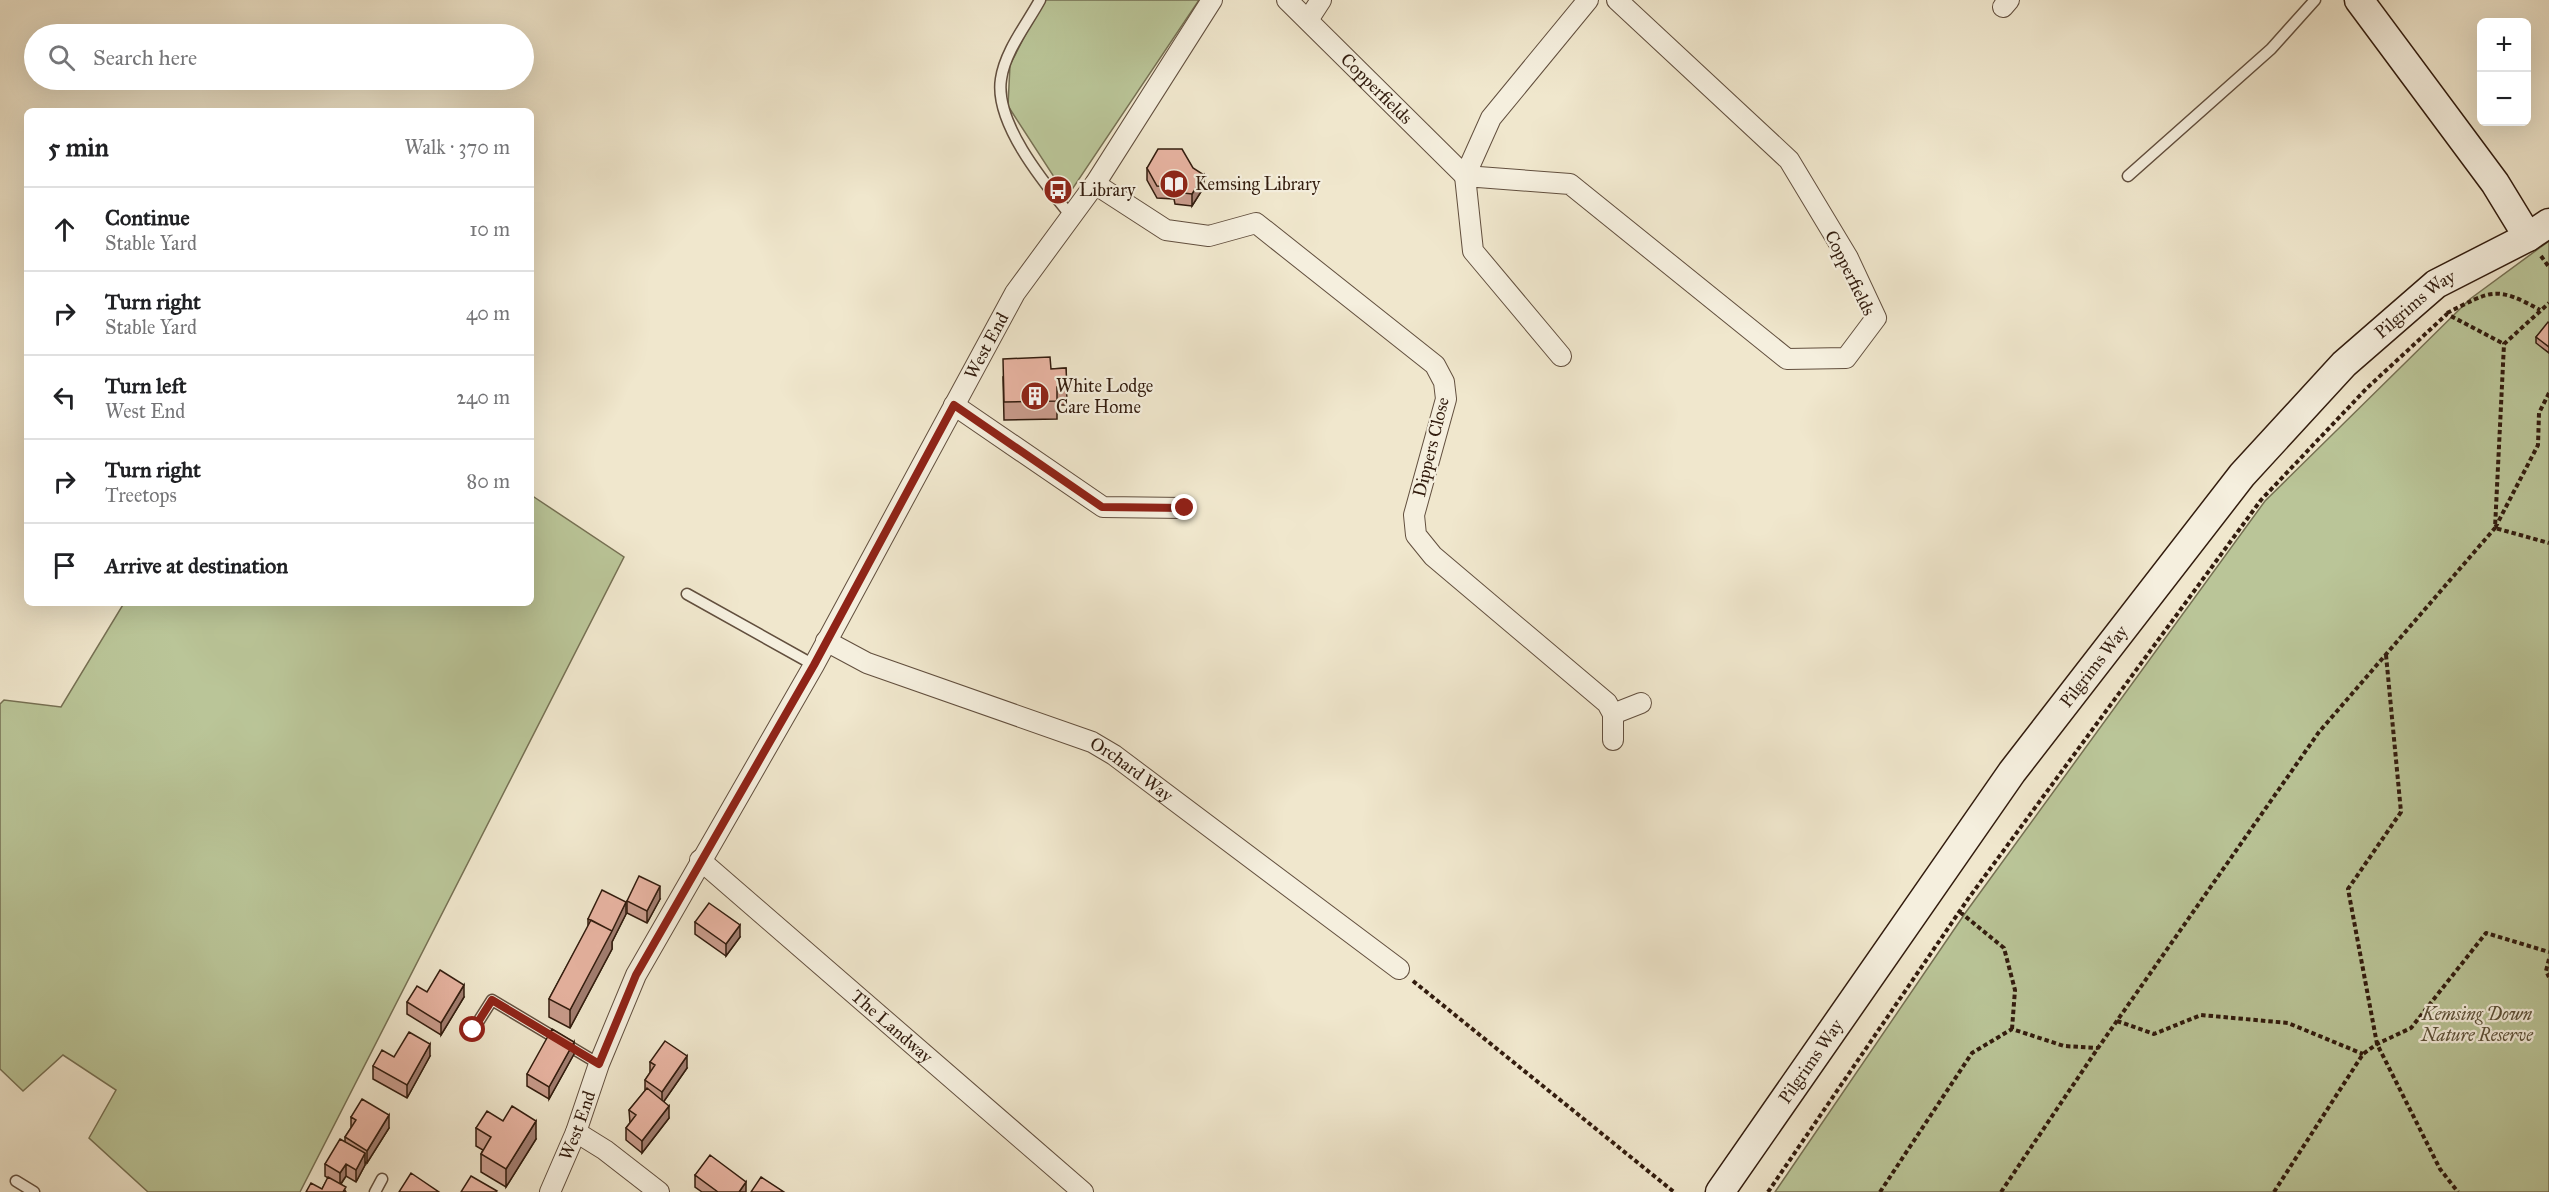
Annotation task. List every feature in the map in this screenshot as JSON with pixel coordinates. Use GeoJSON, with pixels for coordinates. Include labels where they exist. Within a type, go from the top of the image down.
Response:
{"type":"FeatureCollection","features":[{"type":"Feature","properties":{"kind":"street","name":"West End"},"geometry":{"type":"LineString","coordinates":[[550,1192],[576,1132],[599,1064],[636,975],[814,665],[1015,293],[1095,184],[1212,0]]}},
{"type":"Feature","properties":{"kind":"street","name":"Copperfields"},"geometry":{"type":"LineString","coordinates":[[1287,0],[1465,176],[1570,184],[1787,359],[1846,358],[1876,318],[1848,258],[1789,160],[1617,0]]}},
{"type":"Feature","properties":{"kind":"street"},"geometry":{"type":"LineString","coordinates":[[1308,20],[1320,0]]}},
{"type":"Feature","properties":{"kind":"street"},"geometry":{"type":"LineString","coordinates":[[1561,356],[1473,250],[1465,176],[1491,118],[1588,0]]}},
{"type":"Feature","properties":{"kind":"street"},"geometry":{"type":"LineString","coordinates":[[2359,0],[2495,183],[2538,230]]}},
{"type":"Feature","properties":{"kind":"street","name":"Dippers Close"},"geometry":{"type":"LineString","coordinates":[[1095,184],[1166,230],[1209,236],[1256,223],[1435,365],[1444,382],[1446,399],[1414,515],[1416,535],[1433,556],[1606,703],[1613,714]]}},
{"type":"Feature","properties":{"kind":"street","name":"Pilgrims Way"},"geometry":{"type":"LineString","coordinates":[[1720,1192],[2012,772],[2242,475],[2344,364],[2436,284],[2538,230]]}},
{"type":"Feature","properties":{"kind":"street"},"geometry":{"type":"LineString","coordinates":[[954,405],[1102,507],[1185,508]]}},
{"type":"Feature","properties":{"kind":"street","name":"Orchard Way"},"geometry":{"type":"LineString","coordinates":[[826,641],[867,663],[1100,746],[1398,969]]}},
{"type":"Feature","properties":{"kind":"street"},"geometry":{"type":"LineString","coordinates":[[1612,740],[1613,714],[1641,703]]}},
{"type":"Feature","properties":{"kind":"street","name":"The Landway"},"geometry":{"type":"LineString","coordinates":[[700,860],[1083,1192]]}},
{"type":"Feature","properties":{"kind":"street"},"geometry":{"type":"LineString","coordinates":[[576,1132],[605,1150],[659,1192]]}},
{"type":"Feature","properties":{"kind":"lane"},"geometry":{"type":"LineString","coordinates":[[1040,0],[1008,58],[1001,79],[1001,97],[1004,113],[1016,138],[1049,189],[1071,216]]}},
{"type":"Feature","properties":{"kind":"lane"},"geometry":{"type":"LineString","coordinates":[[2128,176],[2271,49],[2315,0]]}},
{"type":"Feature","properties":{"kind":"lane"},"geometry":{"type":"LineString","coordinates":[[687,594],[814,665]]}},
{"type":"Feature","properties":{"kind":"lane"},"geometry":{"type":"LineString","coordinates":[[473,1030],[492,1000],[599,1064]]}},
{"type":"Feature","properties":{"kind":"lane"},"geometry":{"type":"LineString","coordinates":[[375,1192],[382,1179]]}},
{"type":"Feature","properties":{"kind":"lane"},"geometry":{"type":"LineString","coordinates":[[16,1181],[34,1192]]}},
{"type":"Feature","properties":{"kind":"path"},"geometry":{"type":"LineString","coordinates":[[1768,1192],[1959,912],[2261,501],[2367,388],[2447,314],[2486,293],[2513,295],[2540,310]]}},
{"type":"Feature","properties":{"kind":"path"},"geometry":{"type":"LineString","coordinates":[[2494,528],[2504,344],[2549,303]]}},
{"type":"Feature","properties":{"kind":"path"},"geometry":{"type":"LineString","coordinates":[[2447,314],[2504,344]]}},
{"type":"Feature","properties":{"kind":"path"},"geometry":{"type":"LineString","coordinates":[[2001,1192],[2098,1048],[2319,732],[2494,528],[2538,446],[2539,413],[2549,393]]}},
{"type":"Feature","properties":{"kind":"path"},"geometry":{"type":"LineString","coordinates":[[2494,528],[2549,543]]}},
{"type":"Feature","properties":{"kind":"path"},"geometry":{"type":"LineString","coordinates":[[2386,654],[2401,812],[2348,889],[2377,1044],[2440,1169],[2458,1192]]}},
{"type":"Feature","properties":{"kind":"path"},"geometry":{"type":"LineString","coordinates":[[1959,912],[2004,948],[2015,990],[2012,1029]]}},
{"type":"Feature","properties":{"kind":"path"},"geometry":{"type":"LineString","coordinates":[[2274,1192],[2363,1054],[2377,1044],[2411,1028],[2486,933],[2549,952]]}},
{"type":"Feature","properties":{"kind":"path"},"geometry":{"type":"LineString","coordinates":[[2549,959],[2546,971],[2549,977]]}},
{"type":"Feature","properties":{"kind":"path"},"geometry":{"type":"LineString","coordinates":[[1398,969],[1674,1192]]}},
{"type":"Feature","properties":{"kind":"path"},"geometry":{"type":"LineString","coordinates":[[2117,1021],[2154,1034],[2201,1015],[2288,1023],[2363,1054]]}},
{"type":"Feature","properties":{"kind":"path"},"geometry":{"type":"LineString","coordinates":[[1880,1192],[1972,1053],[2012,1029],[2064,1046],[2098,1048]]}},
{"type":"Feature","properties":{"kind":"green space"},"geometry":{"type":"Polygon","coordinates":[[[1043,0],[1199,0],[1067,197],[1008,106],[1010,65],[1043,0]]]}},
{"type":"Feature","properties":{"kind":"green space","name":"Kemsing Down Nature Reserve"},"geometry":{"type":"Polygon","coordinates":[[[2549,241],[2549,1192],[1775,1192],[1966,912],[2265,501],[2470,299],[2549,241]]]}},
{"type":"Feature","properties":{"kind":"green space"},"geometry":{"type":"Polygon","coordinates":[[[534,497],[624,557],[300,1192],[148,1192],[89,1138],[116,1090],[63,1055],[23,1091],[0,1069],[0,704],[4,700],[61,707],[122,606],[534,606],[534,497]]]}},
{"type":"Feature","properties":{"kind":"building","name":"Kemsing Library"},"geometry":{"type":"Polygon","coordinates":[[[1158,149],[1182,149],[1193,168],[1204,175],[1192,194],[1175,192],[1174,187],[1157,186],[1147,168],[1158,149]]]}},
{"type":"Feature","properties":{"kind":"building"},"geometry":{"type":"Polygon","coordinates":[[[2549,323],[2549,347],[2536,337],[2549,323]]]}},
{"type":"Feature","properties":{"kind":"building"},"geometry":{"type":"Polygon","coordinates":[[[1050,357],[1051,369],[1066,368],[1067,387],[1057,387],[1057,401],[1004,402],[1003,359],[1050,357]]]}},
{"type":"Feature","properties":{"kind":"building"},"geometry":{"type":"Polygon","coordinates":[[[639,876],[660,886],[647,911],[627,901],[639,876]]]}},
{"type":"Feature","properties":{"kind":"building"},"geometry":{"type":"Polygon","coordinates":[[[602,890],[626,902],[612,931],[588,919],[602,890]]]}},
{"type":"Feature","properties":{"kind":"building"},"geometry":{"type":"Polygon","coordinates":[[[709,903],[740,925],[726,944],[695,922],[709,903]]]}},
{"type":"Feature","properties":{"kind":"building"},"geometry":{"type":"Polygon","coordinates":[[[591,920],[612,931],[570,1010],[549,999],[591,920]]]}},
{"type":"Feature","properties":{"kind":"building"},"geometry":{"type":"Polygon","coordinates":[[[440,970],[464,985],[441,1023],[407,1002],[417,986],[427,992],[440,970]]]}},
{"type":"Feature","properties":{"kind":"building"},"geometry":{"type":"Polygon","coordinates":[[[552,1029],[574,1042],[549,1087],[527,1074],[552,1029]]]}},
{"type":"Feature","properties":{"kind":"building"},"geometry":{"type":"Polygon","coordinates":[[[409,1032],[430,1044],[407,1085],[373,1066],[382,1050],[394,1057],[409,1032]]]}},
{"type":"Feature","properties":{"kind":"building"},"geometry":{"type":"Polygon","coordinates":[[[665,1041],[687,1056],[662,1092],[645,1080],[655,1065],[650,1062],[665,1041]]]}},
{"type":"Feature","properties":{"kind":"building"},"geometry":{"type":"Polygon","coordinates":[[[647,1088],[669,1106],[642,1141],[626,1128],[636,1115],[629,1110],[647,1088]]]}},
{"type":"Feature","properties":{"kind":"building"},"geometry":{"type":"Polygon","coordinates":[[[362,1099],[389,1115],[367,1151],[345,1137],[356,1120],[351,1117],[362,1099]]]}},
{"type":"Feature","properties":{"kind":"building"},"geometry":{"type":"Polygon","coordinates":[[[512,1106],[536,1121],[506,1169],[481,1154],[491,1137],[476,1128],[487,1111],[503,1121],[512,1106]]]}},
{"type":"Feature","properties":{"kind":"building"},"geometry":{"type":"Polygon","coordinates":[[[340,1139],[365,1153],[356,1170],[346,1164],[340,1173],[325,1164],[340,1139]]]}},
{"type":"Feature","properties":{"kind":"building"},"geometry":{"type":"Polygon","coordinates":[[[710,1155],[746,1182],[739,1192],[718,1192],[695,1175],[710,1155]]]}},
{"type":"Feature","properties":{"kind":"building"},"geometry":{"type":"Polygon","coordinates":[[[411,1173],[439,1192],[399,1192],[411,1173]]]}},
{"type":"Feature","properties":{"kind":"building"},"geometry":{"type":"Polygon","coordinates":[[[471,1176],[497,1191],[461,1192],[471,1176]]]}},
{"type":"Feature","properties":{"kind":"building"},"geometry":{"type":"Polygon","coordinates":[[[328,1177],[346,1187],[343,1192],[306,1192],[311,1183],[322,1189],[328,1177]]]}},
{"type":"Feature","properties":{"kind":"building"},"geometry":{"type":"Polygon","coordinates":[[[761,1177],[784,1192],[751,1192],[761,1177]]]}},
{"type":"Feature","properties":{"kind":"place","name":"Kemsing Library"},"geometry":{"type":"Point","coordinates":[1174,184]}},
{"type":"Feature","properties":{"kind":"place","name":"Library"},"geometry":{"type":"Point","coordinates":[1058,190]}},
{"type":"Feature","properties":{"kind":"place","name":"White Lodge Care Home"},"geometry":{"type":"Point","coordinates":[1035,396]}},
{"type":"Feature","properties":{"kind":"route"},"geometry":{"type":"LineString","coordinates":[[473,1030],[492,1000],[599,1064],[636,975],[814,665],[954,405],[1102,507],[1185,508]]}}]}
